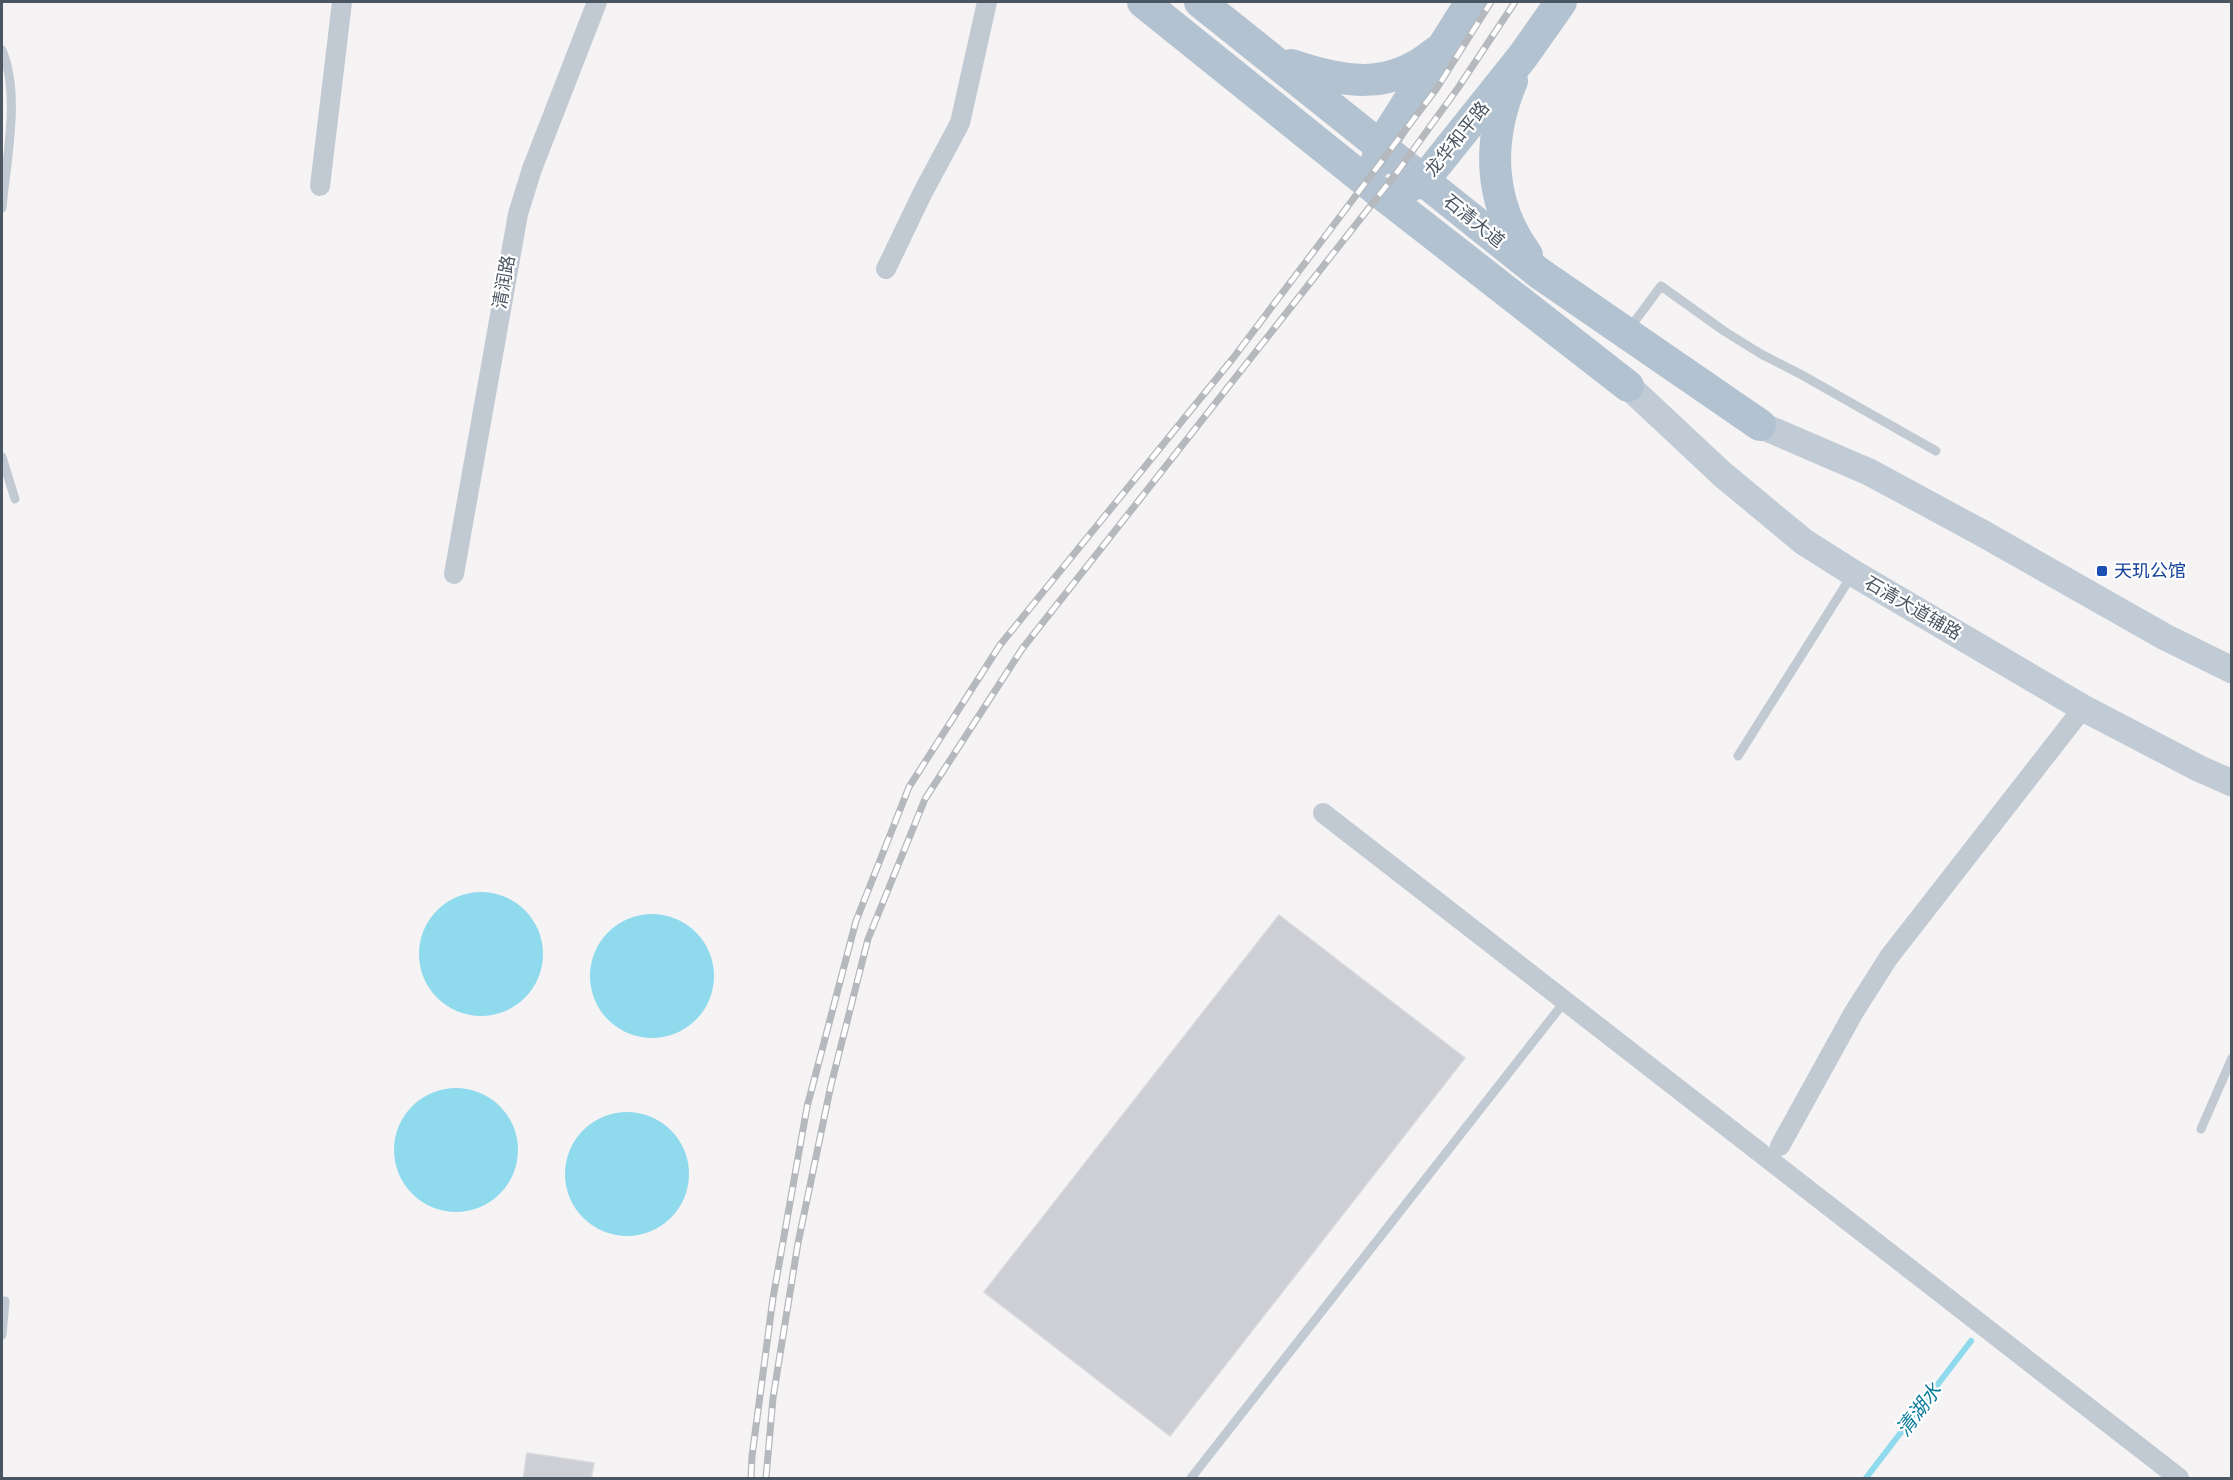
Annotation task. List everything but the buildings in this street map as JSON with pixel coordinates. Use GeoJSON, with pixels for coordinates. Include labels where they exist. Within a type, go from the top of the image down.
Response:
{"type":"FeatureCollection","features":[{"type":"Feature","properties":{"kind":"main road","name":"石清大道"},"geometry":{"type":"LineString","coordinates":[[1143,2],[1378,191],[1628,386]]}},
{"type":"Feature","properties":{"kind":"main road","name":"石清大道"},"geometry":{"type":"LineString","coordinates":[[1200,2],[1539,273],[1760,425]]}},
{"type":"Feature","properties":{"kind":"main road"},"geometry":{"type":"LineString","coordinates":[[1378,191],[1376,168],[1381,145],[1471,2]]}},
{"type":"Feature","properties":{"kind":"main road","name":"龙华和平路"},"geometry":{"type":"LineString","coordinates":[[1378,191],[1409,187],[1424,180],[1523,56],[1561,2]]}},
{"type":"Feature","properties":{"kind":"main road"},"geometry":{"type":"LineString","coordinates":[[1261,49],[1290,64],[1319,74],[1351,80],[1378,80],[1402,74],[1422,63],[1444,45]]}},
{"type":"Feature","properties":{"kind":"main road"},"geometry":{"type":"LineString","coordinates":[[1523,56],[1504,99],[1498,126],[1494,169],[1502,208],[1518,244],[1539,273]]}},
{"type":"Feature","properties":{"kind":"main road","name":"石清大道辅路"},"geometry":{"type":"LineString","coordinates":[[1628,386],[1722,474],[1804,542],[2083,708],[2232,783]]}},
{"type":"Feature","properties":{"kind":"main road"},"geometry":{"type":"LineString","coordinates":[[1760,425],[1869,472],[2165,637],[2232,670]]}},
{"type":"Feature","properties":{"kind":"street"},"geometry":{"type":"LineString","coordinates":[[320,186],[342,2]]}},
{"type":"Feature","properties":{"kind":"street","name":"清润路"},"geometry":{"type":"LineString","coordinates":[[454,574],[518,214],[532,169],[597,2]]}},
{"type":"Feature","properties":{"kind":"street"},"geometry":{"type":"LineString","coordinates":[[886,269],[960,123],[987,2]]}},
{"type":"Feature","properties":{"kind":"street"},"geometry":{"type":"LineString","coordinates":[[1780,1146],[1854,1012],[1889,957],[2060,741],[2083,708]]}},
{"type":"Feature","properties":{"kind":"street"},"geometry":{"type":"LineString","coordinates":[[1323,813],[2179,1479]]}},
{"type":"Feature","properties":{"kind":"lane"},"geometry":{"type":"LineString","coordinates":[[2,50],[9,78],[10,101],[2,208]]}},
{"type":"Feature","properties":{"kind":"lane"},"geometry":{"type":"LineString","coordinates":[[1626,333],[1661,286],[1761,354],[1936,451]]}},
{"type":"Feature","properties":{"kind":"lane"},"geometry":{"type":"LineString","coordinates":[[2,457],[15,499]]}},
{"type":"Feature","properties":{"kind":"lane"},"geometry":{"type":"LineString","coordinates":[[1738,756],[1853,573]]}},
{"type":"Feature","properties":{"kind":"lane"},"geometry":{"type":"LineString","coordinates":[[1191,1479],[1565,1001]]}},
{"type":"Feature","properties":{"kind":"lane"},"geometry":{"type":"LineString","coordinates":[[2201,1129],[2232,1058]]}},
{"type":"Feature","properties":{"kind":"lane"},"geometry":{"type":"LineString","coordinates":[[2,1301],[5,1301],[2,1335]]}},
{"type":"Feature","properties":{"kind":"water"},"geometry":{"type":"Polygon","coordinates":[[[481,892],[505,897],[525,910],[538,930],[543,954],[538,978],[525,998],[505,1011],[481,1016],[457,1011],[437,998],[424,978],[419,954],[424,930],[437,910],[457,897],[481,892]]]}},
{"type":"Feature","properties":{"kind":"water"},"geometry":{"type":"Polygon","coordinates":[[[652,914],[676,919],[696,932],[709,952],[714,976],[709,1000],[696,1020],[676,1033],[652,1038],[628,1033],[608,1020],[595,1000],[590,976],[595,952],[608,932],[628,919],[652,914]]]}},
{"type":"Feature","properties":{"kind":"water"},"geometry":{"type":"Polygon","coordinates":[[[456,1088],[480,1093],[500,1106],[513,1126],[518,1150],[513,1174],[500,1194],[480,1207],[456,1212],[432,1207],[412,1194],[399,1174],[394,1150],[399,1126],[412,1106],[432,1093],[456,1088]]]}},
{"type":"Feature","properties":{"kind":"water"},"geometry":{"type":"Polygon","coordinates":[[[627,1112],[651,1117],[671,1130],[684,1150],[689,1174],[684,1198],[671,1218],[651,1231],[627,1236],[603,1231],[583,1218],[570,1198],[565,1174],[570,1150],[583,1130],[603,1117],[627,1112]]]}},
{"type":"Feature","properties":{"kind":"waterway","name":"清湖水"},"geometry":{"type":"LineString","coordinates":[[1866,1478],[1971,1341]]}},
{"type":"Feature","properties":{"kind":"railway"},"geometry":{"type":"LineString","coordinates":[[751,1478],[773,1298],[807,1107],[856,921],[909,787],[1000,645],[1234,357],[1437,88],[1491,2]]}},
{"type":"Feature","properties":{"kind":"railway"},"geometry":{"type":"LineString","coordinates":[[766,1478],[773,1398],[798,1243],[831,1085],[868,939],[925,799],[1022,649],[1398,171],[1458,88],[1515,2]]}},
{"type":"Feature","properties":{"kind":"place","name":"天玑公馆"},"geometry":{"type":"Point","coordinates":[2102,571]}}]}
